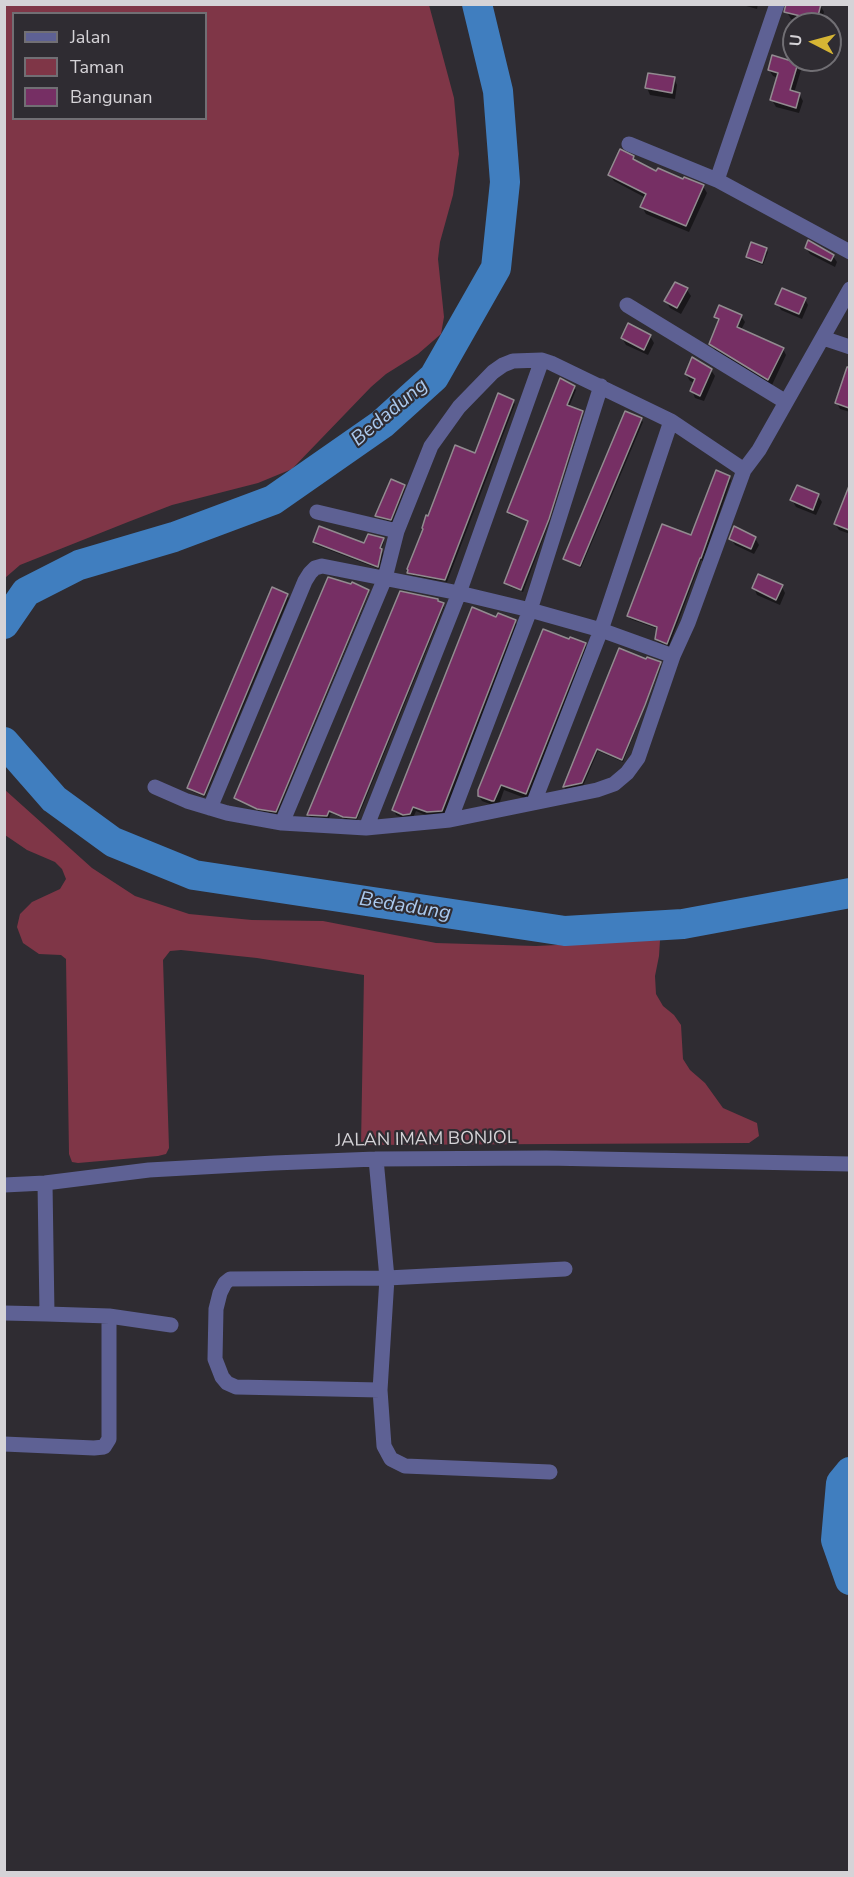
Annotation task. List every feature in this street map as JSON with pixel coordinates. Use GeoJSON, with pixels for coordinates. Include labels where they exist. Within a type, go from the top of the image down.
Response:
{"type":"FeatureCollection","features":[{"type":"Feature","properties":{"kind":"street"},"geometry":{"type":"LineString","coordinates":[[717,180],[777,4]]}},
{"type":"Feature","properties":{"kind":"street"},"geometry":{"type":"LineString","coordinates":[[629,144],[717,180],[849,252]]}},
{"type":"Feature","properties":{"kind":"street"},"geometry":{"type":"LineString","coordinates":[[155,787],[210,808],[282,823],[366,828],[450,820],[597,790],[614,784],[627,773],[638,758],[673,656],[688,623],[744,470],[759,450],[849,290]]}},
{"type":"Feature","properties":{"kind":"street"},"geometry":{"type":"LineString","coordinates":[[627,305],[786,402]]}},
{"type":"Feature","properties":{"kind":"street"},"geometry":{"type":"LineString","coordinates":[[823,338],[849,347]]}},
{"type":"Feature","properties":{"kind":"street"},"geometry":{"type":"LineString","coordinates":[[282,823],[385,579],[398,531],[431,446],[459,407],[503,365],[513,361],[542,360],[671,421],[744,470]]}},
{"type":"Feature","properties":{"kind":"street"},"geometry":{"type":"LineString","coordinates":[[366,828],[459,593],[542,360]]}},
{"type":"Feature","properties":{"kind":"street"},"geometry":{"type":"LineString","coordinates":[[450,820],[530,610],[601,386]]}},
{"type":"Feature","properties":{"kind":"street"},"geometry":{"type":"LineString","coordinates":[[534,802],[601,630],[671,421]]}},
{"type":"Feature","properties":{"kind":"street"},"geometry":{"type":"LineString","coordinates":[[317,512],[398,531]]}},
{"type":"Feature","properties":{"kind":"street"},"geometry":{"type":"LineString","coordinates":[[210,808],[310,573],[315,568],[322,567],[459,593],[530,610],[601,630],[673,656]]}},
{"type":"Feature","properties":{"kind":"street","name":"JALAN IMAM BONJOL"},"geometry":{"type":"LineString","coordinates":[[4,1185],[45,1183],[149,1170],[376,1159],[546,1158],[849,1164]]}},
{"type":"Feature","properties":{"kind":"street"},"geometry":{"type":"LineString","coordinates":[[376,1159],[387,1278],[380,1390],[384,1446],[391,1459],[405,1466],[550,1472]]}},
{"type":"Feature","properties":{"kind":"street"},"geometry":{"type":"LineString","coordinates":[[45,1183],[47,1314]]}},
{"type":"Feature","properties":{"kind":"street"},"geometry":{"type":"LineString","coordinates":[[380,1390],[236,1387],[222,1377],[215,1359],[216,1309],[225,1282],[230,1279],[387,1278],[565,1269]]}},
{"type":"Feature","properties":{"kind":"street"},"geometry":{"type":"LineString","coordinates":[[4,1313],[109,1316],[171,1325]]}},
{"type":"Feature","properties":{"kind":"street"},"geometry":{"type":"LineString","coordinates":[[4,1444],[104,1447],[109,1439],[109,1316]]}},
{"type":"Feature","properties":{"kind":"green space"},"geometry":{"type":"Polygon","coordinates":[[[5,4],[429,5],[454,98],[459,154],[453,195],[440,242],[438,259],[444,317],[441,334],[418,354],[386,374],[371,387],[292,469],[258,483],[172,505],[20,565],[5,578],[5,4]]]}},
{"type":"Feature","properties":{"kind":"green space"},"geometry":{"type":"Polygon","coordinates":[[[4,789],[92,868],[135,896],[189,914],[252,920],[323,921],[436,943],[536,946],[660,940],[655,976],[656,994],[663,1006],[681,1025],[683,1059],[690,1070],[705,1083],[723,1108],[757,1123],[759,1136],[749,1143],[361,1145],[364,975],[257,958],[181,950],[170,951],[163,960],[169,1148],[166,1154],[72,1162],[69,1154],[66,959],[61,955],[39,954],[23,943],[17,927],[20,914],[32,902],[60,889],[66,879],[62,869],[55,862],[27,850],[5,835],[4,789]]]}},
{"type":"Feature","properties":{"kind":"building"},"geometry":{"type":"Polygon","coordinates":[[[786,4],[821,4],[819,12],[784,12],[786,4]]]}},
{"type":"Feature","properties":{"kind":"building"},"geometry":{"type":"Polygon","coordinates":[[[772,55],[782,58],[782,72],[795,72],[790,90],[800,93],[796,108],[770,100],[778,73],[768,70],[772,55]]]}},
{"type":"Feature","properties":{"kind":"building"},"geometry":{"type":"Polygon","coordinates":[[[648,73],[675,77],[672,93],[645,88],[648,73]]]}},
{"type":"Feature","properties":{"kind":"building"},"geometry":{"type":"Polygon","coordinates":[[[620,149],[656,171],[658,168],[704,185],[686,226],[640,207],[646,194],[608,175],[620,149]]]}},
{"type":"Feature","properties":{"kind":"building"},"geometry":{"type":"Polygon","coordinates":[[[808,240],[834,255],[831,261],[805,248],[808,240]]]}},
{"type":"Feature","properties":{"kind":"building"},"geometry":{"type":"Polygon","coordinates":[[[751,242],[767,248],[762,263],[746,257],[751,242]]]}},
{"type":"Feature","properties":{"kind":"building"},"geometry":{"type":"Polygon","coordinates":[[[675,282],[688,288],[677,308],[664,301],[675,282]]]}},
{"type":"Feature","properties":{"kind":"building"},"geometry":{"type":"Polygon","coordinates":[[[782,288],[806,298],[799,314],[775,304],[782,288]]]}},
{"type":"Feature","properties":{"kind":"building"},"geometry":{"type":"Polygon","coordinates":[[[719,305],[742,315],[737,327],[784,348],[768,380],[709,344],[719,319],[714,317],[719,305]]]}},
{"type":"Feature","properties":{"kind":"building"},"geometry":{"type":"Polygon","coordinates":[[[628,323],[651,335],[644,350],[621,338],[628,323]]]}},
{"type":"Feature","properties":{"kind":"building"},"geometry":{"type":"Polygon","coordinates":[[[692,357],[712,369],[700,396],[690,391],[695,379],[685,374],[692,357]]]}},
{"type":"Feature","properties":{"kind":"building"},"geometry":{"type":"Polygon","coordinates":[[[847,367],[849,367],[849,408],[835,403],[847,367]]]}},
{"type":"Feature","properties":{"kind":"building"},"geometry":{"type":"Polygon","coordinates":[[[560,378],[575,386],[567,405],[583,411],[549,519],[521,590],[504,583],[528,521],[507,512],[560,378]]]}},
{"type":"Feature","properties":{"kind":"building"},"geometry":{"type":"Polygon","coordinates":[[[498,393],[514,400],[445,580],[407,573],[426,515],[428,516],[455,445],[475,453],[498,393]]]}},
{"type":"Feature","properties":{"kind":"building"},"geometry":{"type":"Polygon","coordinates":[[[625,411],[642,418],[580,566],[563,559],[625,411]]]}},
{"type":"Feature","properties":{"kind":"building"},"geometry":{"type":"Polygon","coordinates":[[[716,470],[730,476],[667,644],[655,639],[657,627],[627,616],[662,524],[691,535],[716,470]]]}},
{"type":"Feature","properties":{"kind":"building"},"geometry":{"type":"Polygon","coordinates":[[[391,479],[405,485],[391,520],[375,516],[391,479]]]}},
{"type":"Feature","properties":{"kind":"building"},"geometry":{"type":"Polygon","coordinates":[[[797,485],[819,494],[813,510],[790,500],[797,485]]]}},
{"type":"Feature","properties":{"kind":"building"},"geometry":{"type":"Polygon","coordinates":[[[849,486],[849,530],[834,524],[849,486]]]}},
{"type":"Feature","properties":{"kind":"building"},"geometry":{"type":"Polygon","coordinates":[[[319,526],[364,543],[368,534],[384,538],[380,548],[382,549],[378,567],[313,542],[319,526]]]}},
{"type":"Feature","properties":{"kind":"building"},"geometry":{"type":"Polygon","coordinates":[[[734,526],[756,537],[751,549],[729,539],[734,526]]]}},
{"type":"Feature","properties":{"kind":"building"},"geometry":{"type":"Polygon","coordinates":[[[758,574],[783,585],[776,600],[752,588],[758,574]]]}},
{"type":"Feature","properties":{"kind":"building"},"geometry":{"type":"Polygon","coordinates":[[[328,577],[351,584],[352,582],[369,590],[276,812],[257,809],[234,798],[328,577]]]}},
{"type":"Feature","properties":{"kind":"building"},"geometry":{"type":"Polygon","coordinates":[[[272,587],[288,594],[204,795],[187,788],[272,587]]]}},
{"type":"Feature","properties":{"kind":"building"},"geometry":{"type":"Polygon","coordinates":[[[400,591],[438,599],[444,603],[356,818],[343,817],[329,811],[327,816],[307,815],[400,591]]]}},
{"type":"Feature","properties":{"kind":"building"},"geometry":{"type":"Polygon","coordinates":[[[472,607],[496,617],[498,613],[516,620],[442,811],[427,812],[413,807],[410,814],[403,815],[392,810],[472,607]]]}},
{"type":"Feature","properties":{"kind":"building"},"geometry":{"type":"Polygon","coordinates":[[[543,629],[586,643],[526,794],[501,785],[492,801],[478,796],[478,790],[543,629]]]}},
{"type":"Feature","properties":{"kind":"building"},"geometry":{"type":"Polygon","coordinates":[[[619,648],[646,659],[647,657],[661,662],[645,705],[622,760],[597,749],[582,783],[563,787],[619,648]]]}},
{"type":"Feature","properties":{"kind":"waterway","name":"Bedadung"},"geometry":{"type":"LineString","coordinates":[[4,624],[26,592],[79,565],[174,537],[273,500],[382,424],[434,377],[496,268],[505,182],[498,91],[477,4]]}},
{"type":"Feature","properties":{"kind":"waterway","name":"Bedadung"},"geometry":{"type":"LineString","coordinates":[[4,742],[54,799],[113,842],[194,875],[565,931],[683,924],[850,893]]}},
{"type":"Feature","properties":{"kind":"waterway","name":"Bedadung"},"geometry":{"type":"LineString","coordinates":[[850,1472],[841,1483],[836,1540],[850,1580]]}}]}
